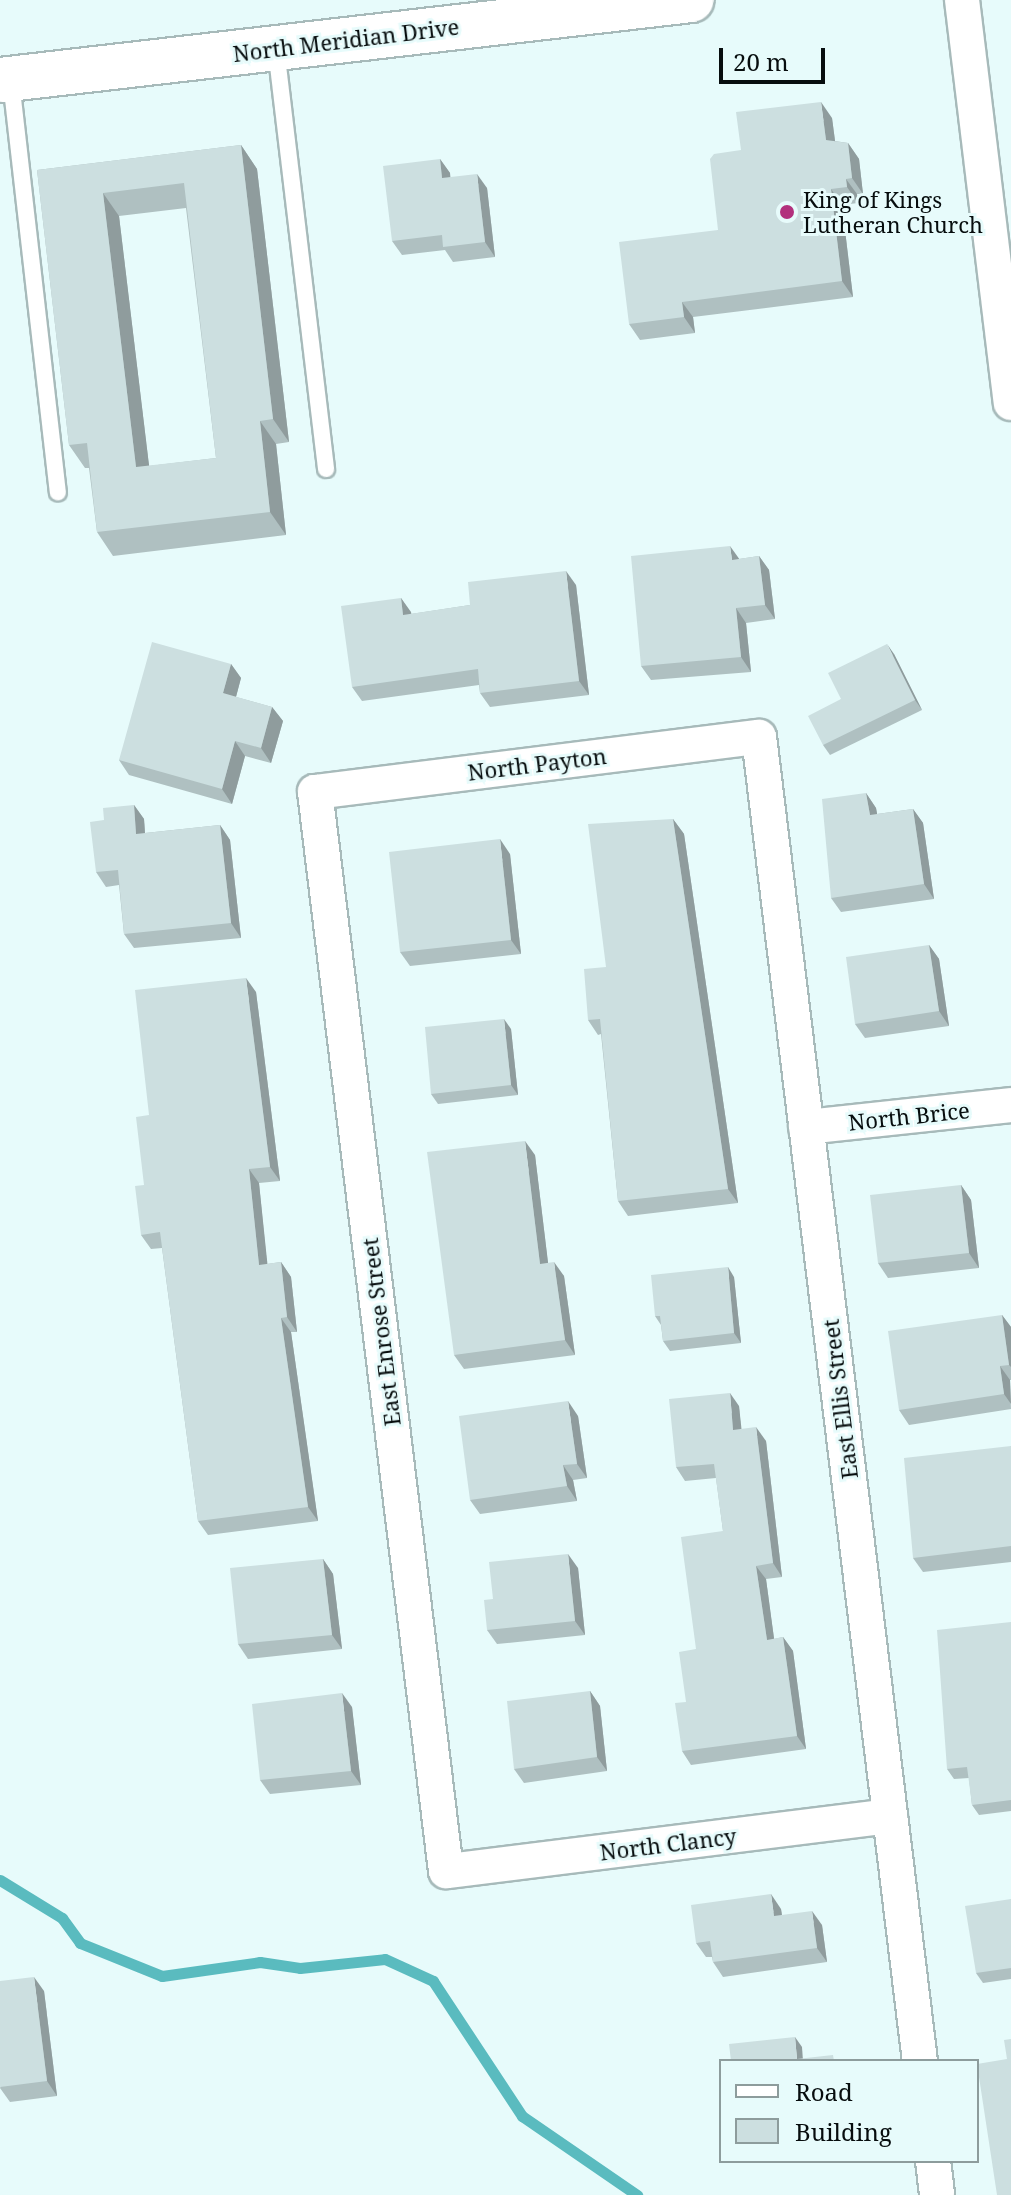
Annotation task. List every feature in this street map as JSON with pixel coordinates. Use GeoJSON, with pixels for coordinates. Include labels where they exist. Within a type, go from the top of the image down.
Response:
{"type":"FeatureCollection","features":[{"type":"Feature","properties":{"kind":"street","name":"North Meridian Drive"},"geometry":{"type":"LineString","coordinates":[[6,80],[691,0]]}},
{"type":"Feature","properties":{"kind":"street"},"geometry":{"type":"LineString","coordinates":[[962,0],[1011,403]]}},
{"type":"Feature","properties":{"kind":"street","name":"North Payton"},"geometry":{"type":"LineString","coordinates":[[315,792],[759,737]]}},
{"type":"Feature","properties":{"kind":"street","name":"East Ellis Street"},"geometry":{"type":"LineString","coordinates":[[759,737],[920,2059]]}},
{"type":"Feature","properties":{"kind":"street","name":"East Enrose Street"},"geometry":{"type":"LineString","coordinates":[[315,792],[446,1871]]}},
{"type":"Feature","properties":{"kind":"street","name":"North Brice"},"geometry":{"type":"LineString","coordinates":[[806,1127],[1011,1105]]}},
{"type":"Feature","properties":{"kind":"street","name":"North Clancy"},"geometry":{"type":"LineString","coordinates":[[446,1871],[890,1816]]}},
{"type":"Feature","properties":{"kind":"street"},"geometry":{"type":"LineString","coordinates":[[933,2163],[937,2195]]}},
{"type":"Feature","properties":{"kind":"lane"},"geometry":{"type":"LineString","coordinates":[[276,48],[326,469]]}},
{"type":"Feature","properties":{"kind":"lane"},"geometry":{"type":"LineString","coordinates":[[6,80],[58,492]]}},
{"type":"Feature","properties":{"kind":"building"},"geometry":{"type":"Polygon","coordinates":[[[821,102],[826,140],[848,143],[852,178],[846,179],[847,187],[831,189],[842,281],[682,302],[684,317],[629,324],[619,242],[718,230],[710,159],[714,154],[741,150],[736,112],[821,102]]]}},
{"type":"Feature","properties":{"kind":"building"},"geometry":{"type":"Polygon","coordinates":[[[241,145],[273,419],[260,421],[270,512],[97,532],[87,443],[69,445],[37,170],[241,145]],[[184,183],[103,193],[136,467],[216,458],[184,183]]]}},
{"type":"Feature","properties":{"kind":"building"},"geometry":{"type":"Polygon","coordinates":[[[440,159],[442,178],[477,174],[485,242],[443,247],[442,235],[392,241],[383,166],[440,159]]]}},
{"type":"Feature","properties":{"kind":"building"},"geometry":{"type":"Polygon","coordinates":[[[730,546],[732,560],[759,556],[765,605],[736,608],[741,657],[641,666],[631,556],[730,546]]]}},
{"type":"Feature","properties":{"kind":"building"},"geometry":{"type":"Polygon","coordinates":[[[566,571],[579,681],[480,693],[478,669],[352,687],[341,606],[401,598],[403,615],[470,605],[468,582],[566,571]]]}},
{"type":"Feature","properties":{"kind":"building"},"geometry":{"type":"Polygon","coordinates":[[[152,642],[231,664],[223,693],[272,707],[261,748],[235,741],[222,789],[119,760],[152,642]]]}},
{"type":"Feature","properties":{"kind":"building"},"geometry":{"type":"Polygon","coordinates":[[[887,644],[915,700],[823,745],[808,716],[841,699],[828,673],[887,644]]]}},
{"type":"Feature","properties":{"kind":"building"},"geometry":{"type":"Polygon","coordinates":[[[866,793],[870,815],[913,809],[924,884],[831,898],[822,799],[866,793]]]}},
{"type":"Feature","properties":{"kind":"building"},"geometry":{"type":"Polygon","coordinates":[[[134,805],[136,834],[220,825],[231,923],[124,934],[118,870],[96,872],[90,822],[104,820],[103,808],[134,805]]]}},
{"type":"Feature","properties":{"kind":"building"},"geometry":{"type":"Polygon","coordinates":[[[673,819],[728,1189],[618,1201],[600,1019],[588,1020],[584,969],[606,967],[588,824],[673,819]]]}},
{"type":"Feature","properties":{"kind":"building"},"geometry":{"type":"Polygon","coordinates":[[[500,839],[511,940],[400,952],[389,852],[500,839]]]}},
{"type":"Feature","properties":{"kind":"building"},"geometry":{"type":"Polygon","coordinates":[[[929,945],[939,1011],[855,1024],[846,957],[929,945]]]}},
{"type":"Feature","properties":{"kind":"building"},"geometry":{"type":"Polygon","coordinates":[[[246,978],[270,1167],[249,1169],[259,1265],[281,1262],[287,1317],[281,1318],[308,1507],[198,1521],[160,1232],[141,1235],[135,1186],[144,1185],[136,1117],[149,1115],[135,990],[246,978]]]}},
{"type":"Feature","properties":{"kind":"building"},"geometry":{"type":"Polygon","coordinates":[[[504,1019],[511,1085],[431,1094],[425,1027],[504,1019]]]}},
{"type":"Feature","properties":{"kind":"building"},"geometry":{"type":"Polygon","coordinates":[[[525,1141],[540,1264],[554,1262],[565,1340],[454,1355],[427,1152],[525,1141]]]}},
{"type":"Feature","properties":{"kind":"building"},"geometry":{"type":"Polygon","coordinates":[[[961,1185],[969,1253],[878,1263],[870,1195],[961,1185]]]}},
{"type":"Feature","properties":{"kind":"building"},"geometry":{"type":"Polygon","coordinates":[[[728,1267],[734,1333],[663,1341],[660,1316],[655,1316],[651,1275],[728,1267]]]}},
{"type":"Feature","properties":{"kind":"building"},"geometry":{"type":"Polygon","coordinates":[[[1002,1315],[1009,1365],[1000,1366],[1004,1394],[899,1410],[888,1331],[1002,1315]]]}},
{"type":"Feature","properties":{"kind":"building"},"geometry":{"type":"Polygon","coordinates":[[[730,1393],[733,1430],[756,1427],[773,1563],[756,1566],[767,1640],[783,1637],[797,1736],[682,1751],[675,1703],[686,1702],[679,1652],[696,1649],[681,1537],[723,1531],[714,1464],[676,1467],[669,1399],[730,1393]]]}},
{"type":"Feature","properties":{"kind":"building"},"geometry":{"type":"Polygon","coordinates":[[[568,1401],[577,1464],[563,1465],[567,1486],[470,1500],[459,1416],[568,1401]]]}},
{"type":"Feature","properties":{"kind":"building"},"geometry":{"type":"Polygon","coordinates":[[[1011,1446],[1011,1546],[913,1558],[904,1458],[1011,1446]]]}},
{"type":"Feature","properties":{"kind":"building"},"geometry":{"type":"Polygon","coordinates":[[[568,1554],[575,1621],[487,1630],[484,1600],[493,1599],[489,1562],[568,1554]]]}},
{"type":"Feature","properties":{"kind":"building"},"geometry":{"type":"Polygon","coordinates":[[[323,1559],[332,1635],[238,1644],[230,1568],[323,1559]]]}},
{"type":"Feature","properties":{"kind":"building"},"geometry":{"type":"Polygon","coordinates":[[[1011,1622],[1011,1800],[972,1805],[967,1767],[947,1769],[937,1630],[1011,1622]]]}},
{"type":"Feature","properties":{"kind":"building"},"geometry":{"type":"Polygon","coordinates":[[[590,1691],[597,1757],[514,1769],[507,1701],[590,1691]]]}},
{"type":"Feature","properties":{"kind":"building"},"geometry":{"type":"Polygon","coordinates":[[[342,1693],[351,1771],[260,1780],[252,1704],[342,1693]]]}},
{"type":"Feature","properties":{"kind":"building"},"geometry":{"type":"Polygon","coordinates":[[[771,1894],[774,1916],[812,1911],[817,1948],[713,1962],[710,1941],[696,1943],[691,1905],[771,1894]]]}},
{"type":"Feature","properties":{"kind":"building"},"geometry":{"type":"Polygon","coordinates":[[[1011,1899],[1011,1968],[976,1973],[965,1906],[1011,1899]]]}},
{"type":"Feature","properties":{"kind":"building"},"geometry":{"type":"Polygon","coordinates":[[[34,1977],[47,2081],[0,2087],[0,1981],[34,1977]]]}},
{"type":"Feature","properties":{"kind":"building"},"geometry":{"type":"Polygon","coordinates":[[[795,2037],[797,2059],[731,2059],[729,2044],[795,2037]]]}},
{"type":"Feature","properties":{"kind":"building"},"geometry":{"type":"Polygon","coordinates":[[[1011,2039],[1011,2195],[997,2195],[979,2064],[1007,2059],[1004,2040],[1011,2039]]]}},
{"type":"Feature","properties":{"kind":"building"},"geometry":{"type":"Polygon","coordinates":[[[833,2055],[834,2059],[797,2059],[833,2055]]]}},
{"type":"Feature","properties":{"kind":"waterway"},"geometry":{"type":"LineString","coordinates":[[0,1880],[62,1918],[80,1943],[162,1976],[260,1962],[300,1968],[385,1959],[433,1981],[522,2116],[637,2195]]}},
{"type":"Feature","properties":{"kind":"place","name":"King of Kings Lutheran Church"},"geometry":{"type":"Point","coordinates":[787,212]}}]}
